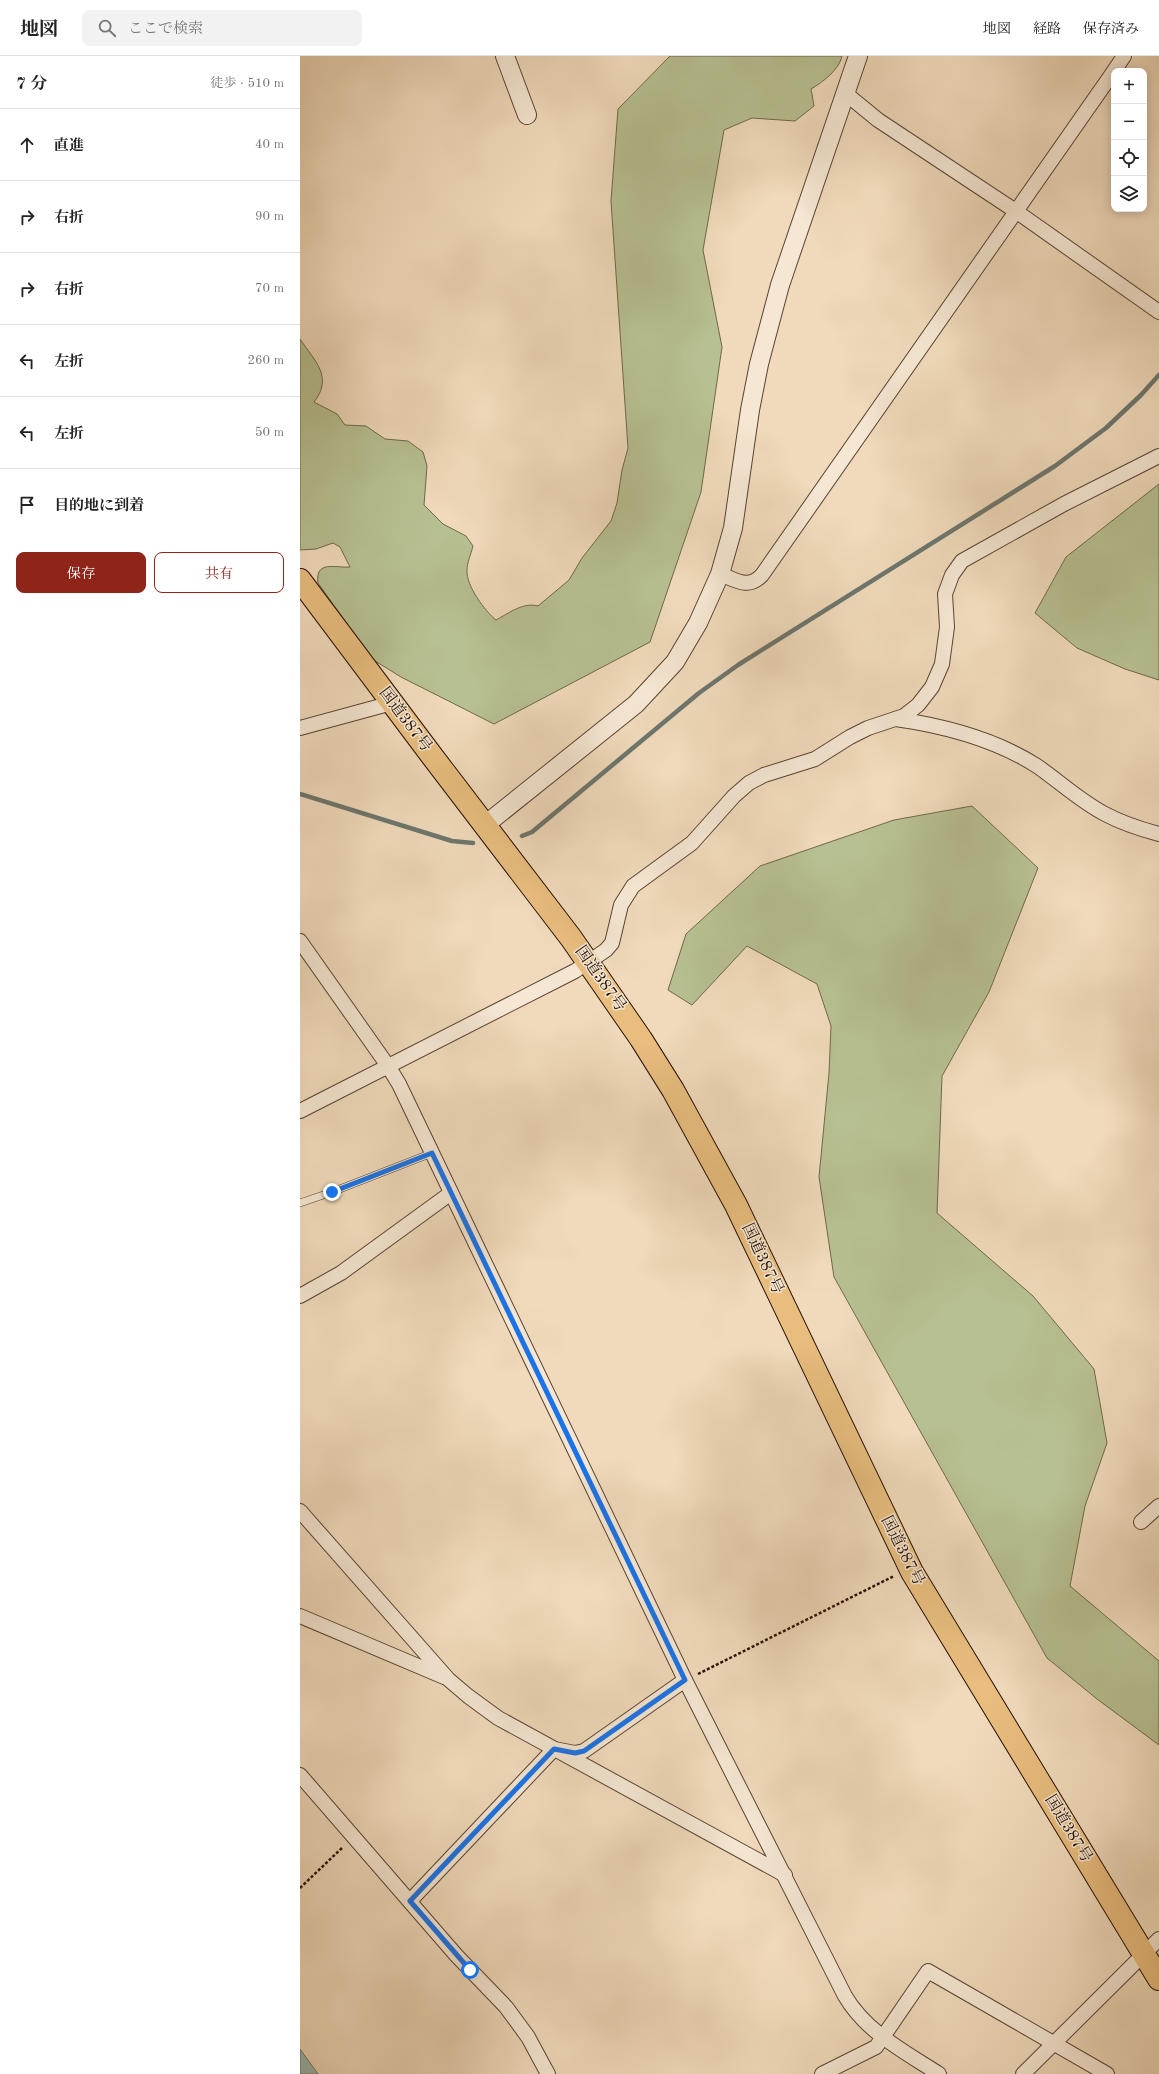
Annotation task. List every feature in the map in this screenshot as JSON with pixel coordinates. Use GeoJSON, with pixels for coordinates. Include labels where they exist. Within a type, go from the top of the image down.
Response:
{"type":"FeatureCollection","features":[{"type":"Feature","properties":{"kind":"highway","name":"国道387号"},"geometry":{"type":"LineString","coordinates":[[300,580],[589,963],[656,1062],[701,1138],[736,1205],[910,1567],[949,1634],[1159,1979]]}},
{"type":"Feature","properties":{"kind":"street"},"geometry":{"type":"LineString","coordinates":[[505,56],[527,115]]}},
{"type":"Feature","properties":{"kind":"street"},"geometry":{"type":"LineString","coordinates":[[485,825],[589,744],[650,691],[675,662],[698,623],[720,574],[734,528],[750,410],[772,314],[791,250],[858,56]]}},
{"type":"Feature","properties":{"kind":"street"},"geometry":{"type":"LineString","coordinates":[[1116,68],[1124,56]]}},
{"type":"Feature","properties":{"kind":"street"},"geometry":{"type":"LineString","coordinates":[[720,574],[744,583],[755,582],[762,575],[1111,75]]}},
{"type":"Feature","properties":{"kind":"street"},"geometry":{"type":"LineString","coordinates":[[845,93],[878,120],[1017,212],[1159,312]]}},
{"type":"Feature","properties":{"kind":"street"},"geometry":{"type":"LineString","coordinates":[[300,1111],[589,963],[606,950],[612,943],[621,905],[633,886],[692,843],[734,796],[749,783],[764,775],[815,759],[862,731],[904,716],[918,705],[932,687],[942,664],[947,627],[945,594],[952,575],[962,561],[1064,504],[1159,456]]}},
{"type":"Feature","properties":{"kind":"street"},"geometry":{"type":"LineString","coordinates":[[300,728],[392,702]]}},
{"type":"Feature","properties":{"kind":"street"},"geometry":{"type":"LineString","coordinates":[[896,719],[952,730],[1002,747],[1037,766],[1104,814],[1135,827],[1159,834]]}},
{"type":"Feature","properties":{"kind":"street"},"geometry":{"type":"LineString","coordinates":[[300,941],[388,1066],[432,1153],[685,1680],[851,2006],[858,2016],[884,2038],[939,2074]]}},
{"type":"Feature","properties":{"kind":"street"},"geometry":{"type":"LineString","coordinates":[[300,1296],[341,1273],[451,1193]]}},
{"type":"Feature","properties":{"kind":"street"},"geometry":{"type":"LineString","coordinates":[[1141,1522],[1159,1506]]}},
{"type":"Feature","properties":{"kind":"street"},"geometry":{"type":"LineString","coordinates":[[300,1511],[448,1679],[480,1706],[554,1749],[785,1875]]}},
{"type":"Feature","properties":{"kind":"street"},"geometry":{"type":"LineString","coordinates":[[300,1616],[448,1679]]}},
{"type":"Feature","properties":{"kind":"street"},"geometry":{"type":"LineString","coordinates":[[554,1749],[575,1753],[584,1751],[685,1680]]}},
{"type":"Feature","properties":{"kind":"street"},"geometry":{"type":"LineString","coordinates":[[410,1901],[554,1749]]}},
{"type":"Feature","properties":{"kind":"street"},"geometry":{"type":"LineString","coordinates":[[300,1775],[518,2022],[548,2074]]}},
{"type":"Feature","properties":{"kind":"street"},"geometry":{"type":"LineString","coordinates":[[1023,2074],[1159,1939]]}},
{"type":"Feature","properties":{"kind":"street"},"geometry":{"type":"LineString","coordinates":[[822,2074],[872,2050],[884,2038],[928,1971],[1054,2042],[1106,2074]]}},
{"type":"Feature","properties":{"kind":"lane"},"geometry":{"type":"LineString","coordinates":[[300,1203],[432,1153]]}},
{"type":"Feature","properties":{"kind":"path"},"geometry":{"type":"LineString","coordinates":[[685,1680],[910,1567]]}},
{"type":"Feature","properties":{"kind":"path"},"geometry":{"type":"LineString","coordinates":[[300,1888],[354,1837]]}},
{"type":"Feature","properties":{"kind":"green space"},"geometry":{"type":"Polygon","coordinates":[[[670,56],[842,56],[834,71],[811,89],[814,106],[795,121],[752,118],[724,130],[703,250],[722,347],[701,492],[650,642],[494,724],[401,677],[359,651],[357,638],[318,583],[318,576],[323,568],[332,566],[350,567],[340,547],[333,543],[316,549],[300,550],[300,339],[316,362],[322,377],[320,393],[314,402],[337,414],[345,425],[366,426],[385,439],[408,441],[423,452],[427,466],[424,505],[443,524],[466,536],[473,546],[467,570],[468,576],[477,598],[487,611],[496,620],[511,611],[522,607],[532,605],[538,606],[569,580],[582,558],[611,521],[617,503],[622,470],[628,448],[611,201],[618,109],[670,56]]]}},
{"type":"Feature","properties":{"kind":"green space"},"geometry":{"type":"Polygon","coordinates":[[[1159,484],[1159,680],[1125,669],[1077,648],[1035,613],[1066,557],[1159,484]]]}},
{"type":"Feature","properties":{"kind":"green space"},"geometry":{"type":"Polygon","coordinates":[[[972,806],[1038,868],[989,992],[942,1076],[937,1213],[1033,1296],[1094,1369],[1107,1443],[1085,1506],[1070,1586],[1159,1661],[1159,1745],[1097,1699],[1047,1658],[834,1277],[819,1177],[829,1073],[831,1026],[817,984],[747,946],[692,1005],[668,990],[686,934],[760,866],[894,820],[972,806]]]}},
{"type":"Feature","properties":{"kind":"water"},"geometry":{"type":"Polygon","coordinates":[[[300,2049],[318,2074],[300,2074],[300,2049]]]}},
{"type":"Feature","properties":{"kind":"waterway"},"geometry":{"type":"LineString","coordinates":[[522,836],[532,832],[699,693],[738,665],[1055,466],[1106,428],[1141,395],[1159,375]]}},
{"type":"Feature","properties":{"kind":"waterway"},"geometry":{"type":"LineString","coordinates":[[300,794],[452,841],[473,843]]}},
{"type":"Feature","properties":{"kind":"route"},"geometry":{"type":"LineString","coordinates":[[332,1192],[432,1153],[685,1680],[584,1751],[575,1753],[554,1749],[410,1901],[470,1970]]}}]}
